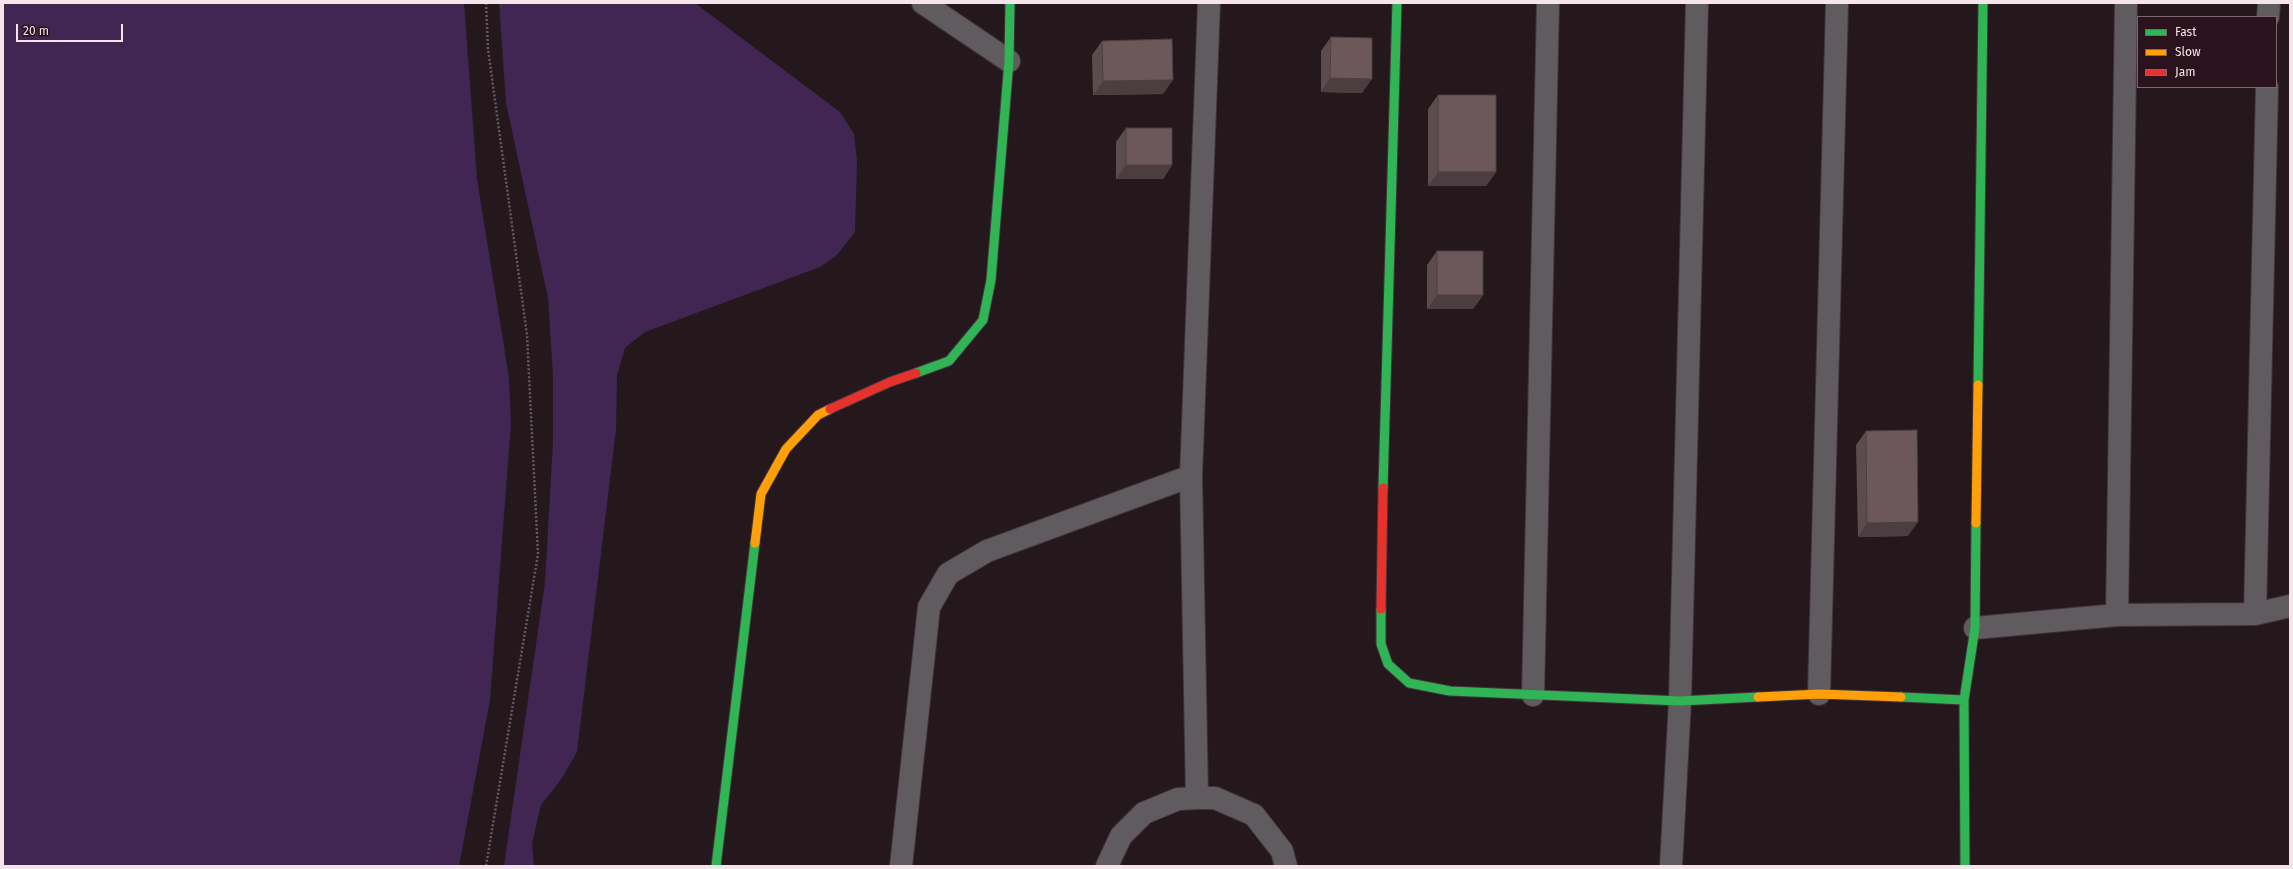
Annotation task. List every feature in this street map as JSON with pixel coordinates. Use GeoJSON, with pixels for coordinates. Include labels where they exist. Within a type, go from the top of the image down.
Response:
{"type":"FeatureCollection","features":[{"type":"Feature","properties":{"kind":"street"},"geometry":{"type":"LineString","coordinates":[[923,3],[1009,61]]}},
{"type":"Feature","properties":{"kind":"street"},"geometry":{"type":"LineString","coordinates":[[716,866],[761,494],[786,449],[818,415],[890,382],[949,361],[983,320],[991,280],[1009,61],[1010,3]]}},
{"type":"Feature","properties":{"kind":"street"},"geometry":{"type":"LineString","coordinates":[[1197,798],[1191,476],[1209,3]]}},
{"type":"Feature","properties":{"kind":"street"},"geometry":{"type":"LineString","coordinates":[[1397,3],[1380,577],[1380,644],[1388,664],[1409,682],[1450,691],[1680,701],[1819,694],[1964,700]]}},
{"type":"Feature","properties":{"kind":"street"},"geometry":{"type":"LineString","coordinates":[[1533,695],[1548,3]]}},
{"type":"Feature","properties":{"kind":"street"},"geometry":{"type":"LineString","coordinates":[[1671,866],[1680,701],[1697,3]]}},
{"type":"Feature","properties":{"kind":"street"},"geometry":{"type":"LineString","coordinates":[[1819,694],[1837,3]]}},
{"type":"Feature","properties":{"kind":"street"},"geometry":{"type":"LineString","coordinates":[[1965,866],[1964,700],[1975,628],[1983,3]]}},
{"type":"Feature","properties":{"kind":"street"},"geometry":{"type":"LineString","coordinates":[[2117,615],[2126,3]]}},
{"type":"Feature","properties":{"kind":"street"},"geometry":{"type":"LineString","coordinates":[[2268,16],[2269,3]]}},
{"type":"Feature","properties":{"kind":"street"},"geometry":{"type":"LineString","coordinates":[[2255,614],[2267,88]]}},
{"type":"Feature","properties":{"kind":"street"},"geometry":{"type":"LineString","coordinates":[[901,866],[928,608],[948,574],[987,551],[1191,476]]}},
{"type":"Feature","properties":{"kind":"street"},"geometry":{"type":"LineString","coordinates":[[1975,628],[2117,615],[2255,614],[2290,606]]}},
{"type":"Feature","properties":{"kind":"street"},"geometry":{"type":"LineString","coordinates":[[1107,866],[1121,836],[1144,813],[1178,799],[1197,798],[1215,798],[1254,815],[1282,851],[1286,866]]}},
{"type":"Feature","properties":{"kind":"path"},"geometry":{"type":"LineString","coordinates":[[486,3],[488,49],[527,335],[538,554],[486,866]]}},
{"type":"Feature","properties":{"kind":"shaded area"},"geometry":{"type":"Polygon","coordinates":[[[3,3],[464,3],[477,179],[509,378],[511,423],[490,700],[459,866],[3,866],[3,3]]]}},
{"type":"Feature","properties":{"kind":"shaded area"},"geometry":{"type":"Polygon","coordinates":[[[499,3],[695,3],[840,112],[854,134],[857,161],[855,232],[836,256],[820,267],[645,332],[625,348],[617,375],[616,429],[577,752],[562,778],[541,805],[532,843],[534,866],[504,866],[545,582],[553,441],[553,376],[548,298],[506,103],[499,3]]]}},
{"type":"Feature","properties":{"kind":"building"},"geometry":{"type":"Polygon","coordinates":[[[1331,37],[1372,38],[1372,79],[1330,78],[1331,37]]]}},
{"type":"Feature","properties":{"kind":"building"},"geometry":{"type":"Polygon","coordinates":[[[1172,39],[1173,80],[1103,81],[1102,41],[1172,39]]]}},
{"type":"Feature","properties":{"kind":"building"},"geometry":{"type":"Polygon","coordinates":[[[1438,95],[1496,95],[1496,172],[1438,172],[1438,95]]]}},
{"type":"Feature","properties":{"kind":"building"},"geometry":{"type":"Polygon","coordinates":[[[1126,128],[1172,128],[1172,165],[1126,165],[1126,128]]]}},
{"type":"Feature","properties":{"kind":"building"},"geometry":{"type":"Polygon","coordinates":[[[1437,251],[1483,251],[1483,295],[1437,295],[1437,251]]]}},
{"type":"Feature","properties":{"kind":"building"},"geometry":{"type":"Polygon","coordinates":[[[1917,430],[1918,522],[1867,523],[1866,431],[1917,430]]]}},
{"type":"Feature","properties":{"kind":"traffic: fast"},"geometry":{"type":"LineString","coordinates":[[916,373],[949,361],[983,320],[991,280],[1009,61],[1010,3]]}},
{"type":"Feature","properties":{"kind":"traffic: fast"},"geometry":{"type":"LineString","coordinates":[[1383,488],[1397,3]]}},
{"type":"Feature","properties":{"kind":"traffic: fast"},"geometry":{"type":"LineString","coordinates":[[1978,385],[1983,3]]}},
{"type":"Feature","properties":{"kind":"traffic: fast"},"geometry":{"type":"LineString","coordinates":[[1965,866],[1964,700],[1975,628],[1976,523]]}},
{"type":"Feature","properties":{"kind":"traffic: fast"},"geometry":{"type":"LineString","coordinates":[[716,866],[755,543]]}},
{"type":"Feature","properties":{"kind":"traffic: fast"},"geometry":{"type":"LineString","coordinates":[[1381,609],[1381,644],[1388,664],[1409,683],[1450,691],[1680,701],[1758,697]]}},
{"type":"Feature","properties":{"kind":"traffic: fast"},"geometry":{"type":"LineString","coordinates":[[1901,697],[1964,700]]}},
{"type":"Feature","properties":{"kind":"traffic: slow"},"geometry":{"type":"LineString","coordinates":[[1976,523],[1978,385]]}},
{"type":"Feature","properties":{"kind":"traffic: slow"},"geometry":{"type":"LineString","coordinates":[[755,543],[761,494],[786,449],[818,415],[830,409]]}},
{"type":"Feature","properties":{"kind":"traffic: slow"},"geometry":{"type":"LineString","coordinates":[[1758,697],[1819,694],[1901,697]]}},
{"type":"Feature","properties":{"kind":"traffic: jam"},"geometry":{"type":"LineString","coordinates":[[830,409],[890,382],[916,373]]}},
{"type":"Feature","properties":{"kind":"traffic: jam"},"geometry":{"type":"LineString","coordinates":[[1381,609],[1383,488]]}}]}
